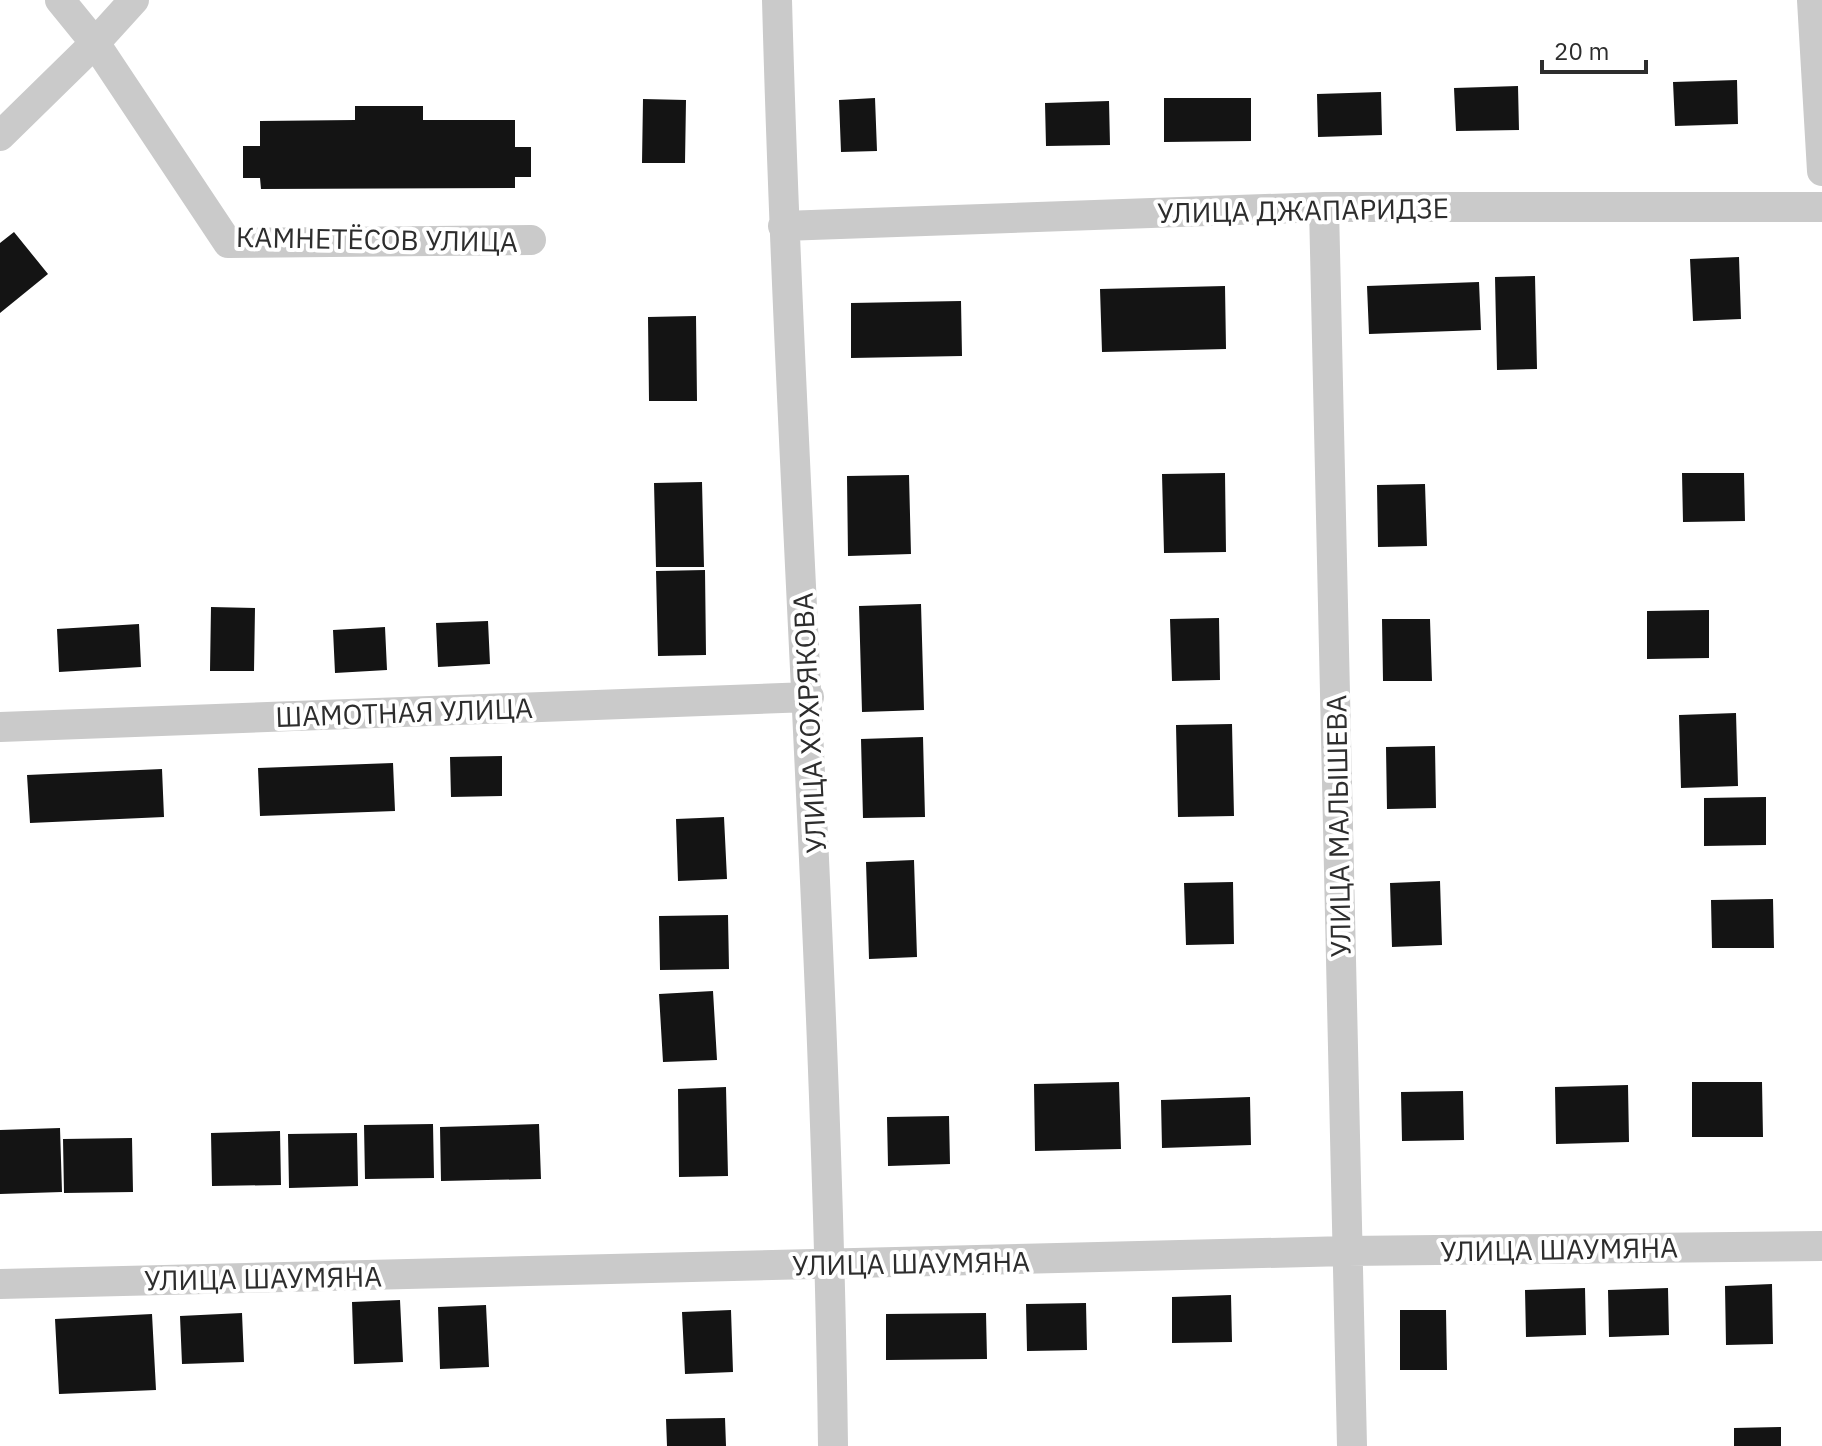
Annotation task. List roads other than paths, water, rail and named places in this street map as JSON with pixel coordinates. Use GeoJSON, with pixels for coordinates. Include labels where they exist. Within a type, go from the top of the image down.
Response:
{"type":"FeatureCollection","features":[{"type":"Feature","properties":{"kind":"street","name":"КАМНЕТЁСОВ УЛИЦА"},"geometry":{"type":"LineString","coordinates":[[60,0],[95,43],[228,243],[531,240]]}},
{"type":"Feature","properties":{"kind":"street"},"geometry":{"type":"LineString","coordinates":[[0,136],[134,0]]}},
{"type":"Feature","properties":{"kind":"street","name":"УЛИЦА ХОХРЯКОВА"},"geometry":{"type":"LineString","coordinates":[[777,0],[783,226],[809,697],[831,1265],[833,1446]]}},
{"type":"Feature","properties":{"kind":"street"},"geometry":{"type":"LineString","coordinates":[[1812,0],[1822,171]]}},
{"type":"Feature","properties":{"kind":"street","name":"УЛИЦА ДЖАПАРИДЗЕ"},"geometry":{"type":"LineString","coordinates":[[783,226],[1324,207],[1822,207]]}},
{"type":"Feature","properties":{"kind":"street","name":"УЛИЦА МАЛЫШЕВА"},"geometry":{"type":"LineString","coordinates":[[1324,207],[1352,1446]]}},
{"type":"Feature","properties":{"kind":"street","name":"ШАМОТНАЯ УЛИЦА"},"geometry":{"type":"LineString","coordinates":[[0,727],[809,697]]}},
{"type":"Feature","properties":{"kind":"street","name":"УЛИЦА ШАУМЯНА"},"geometry":{"type":"LineString","coordinates":[[0,1284],[1347,1251],[1822,1246]]}}]}
